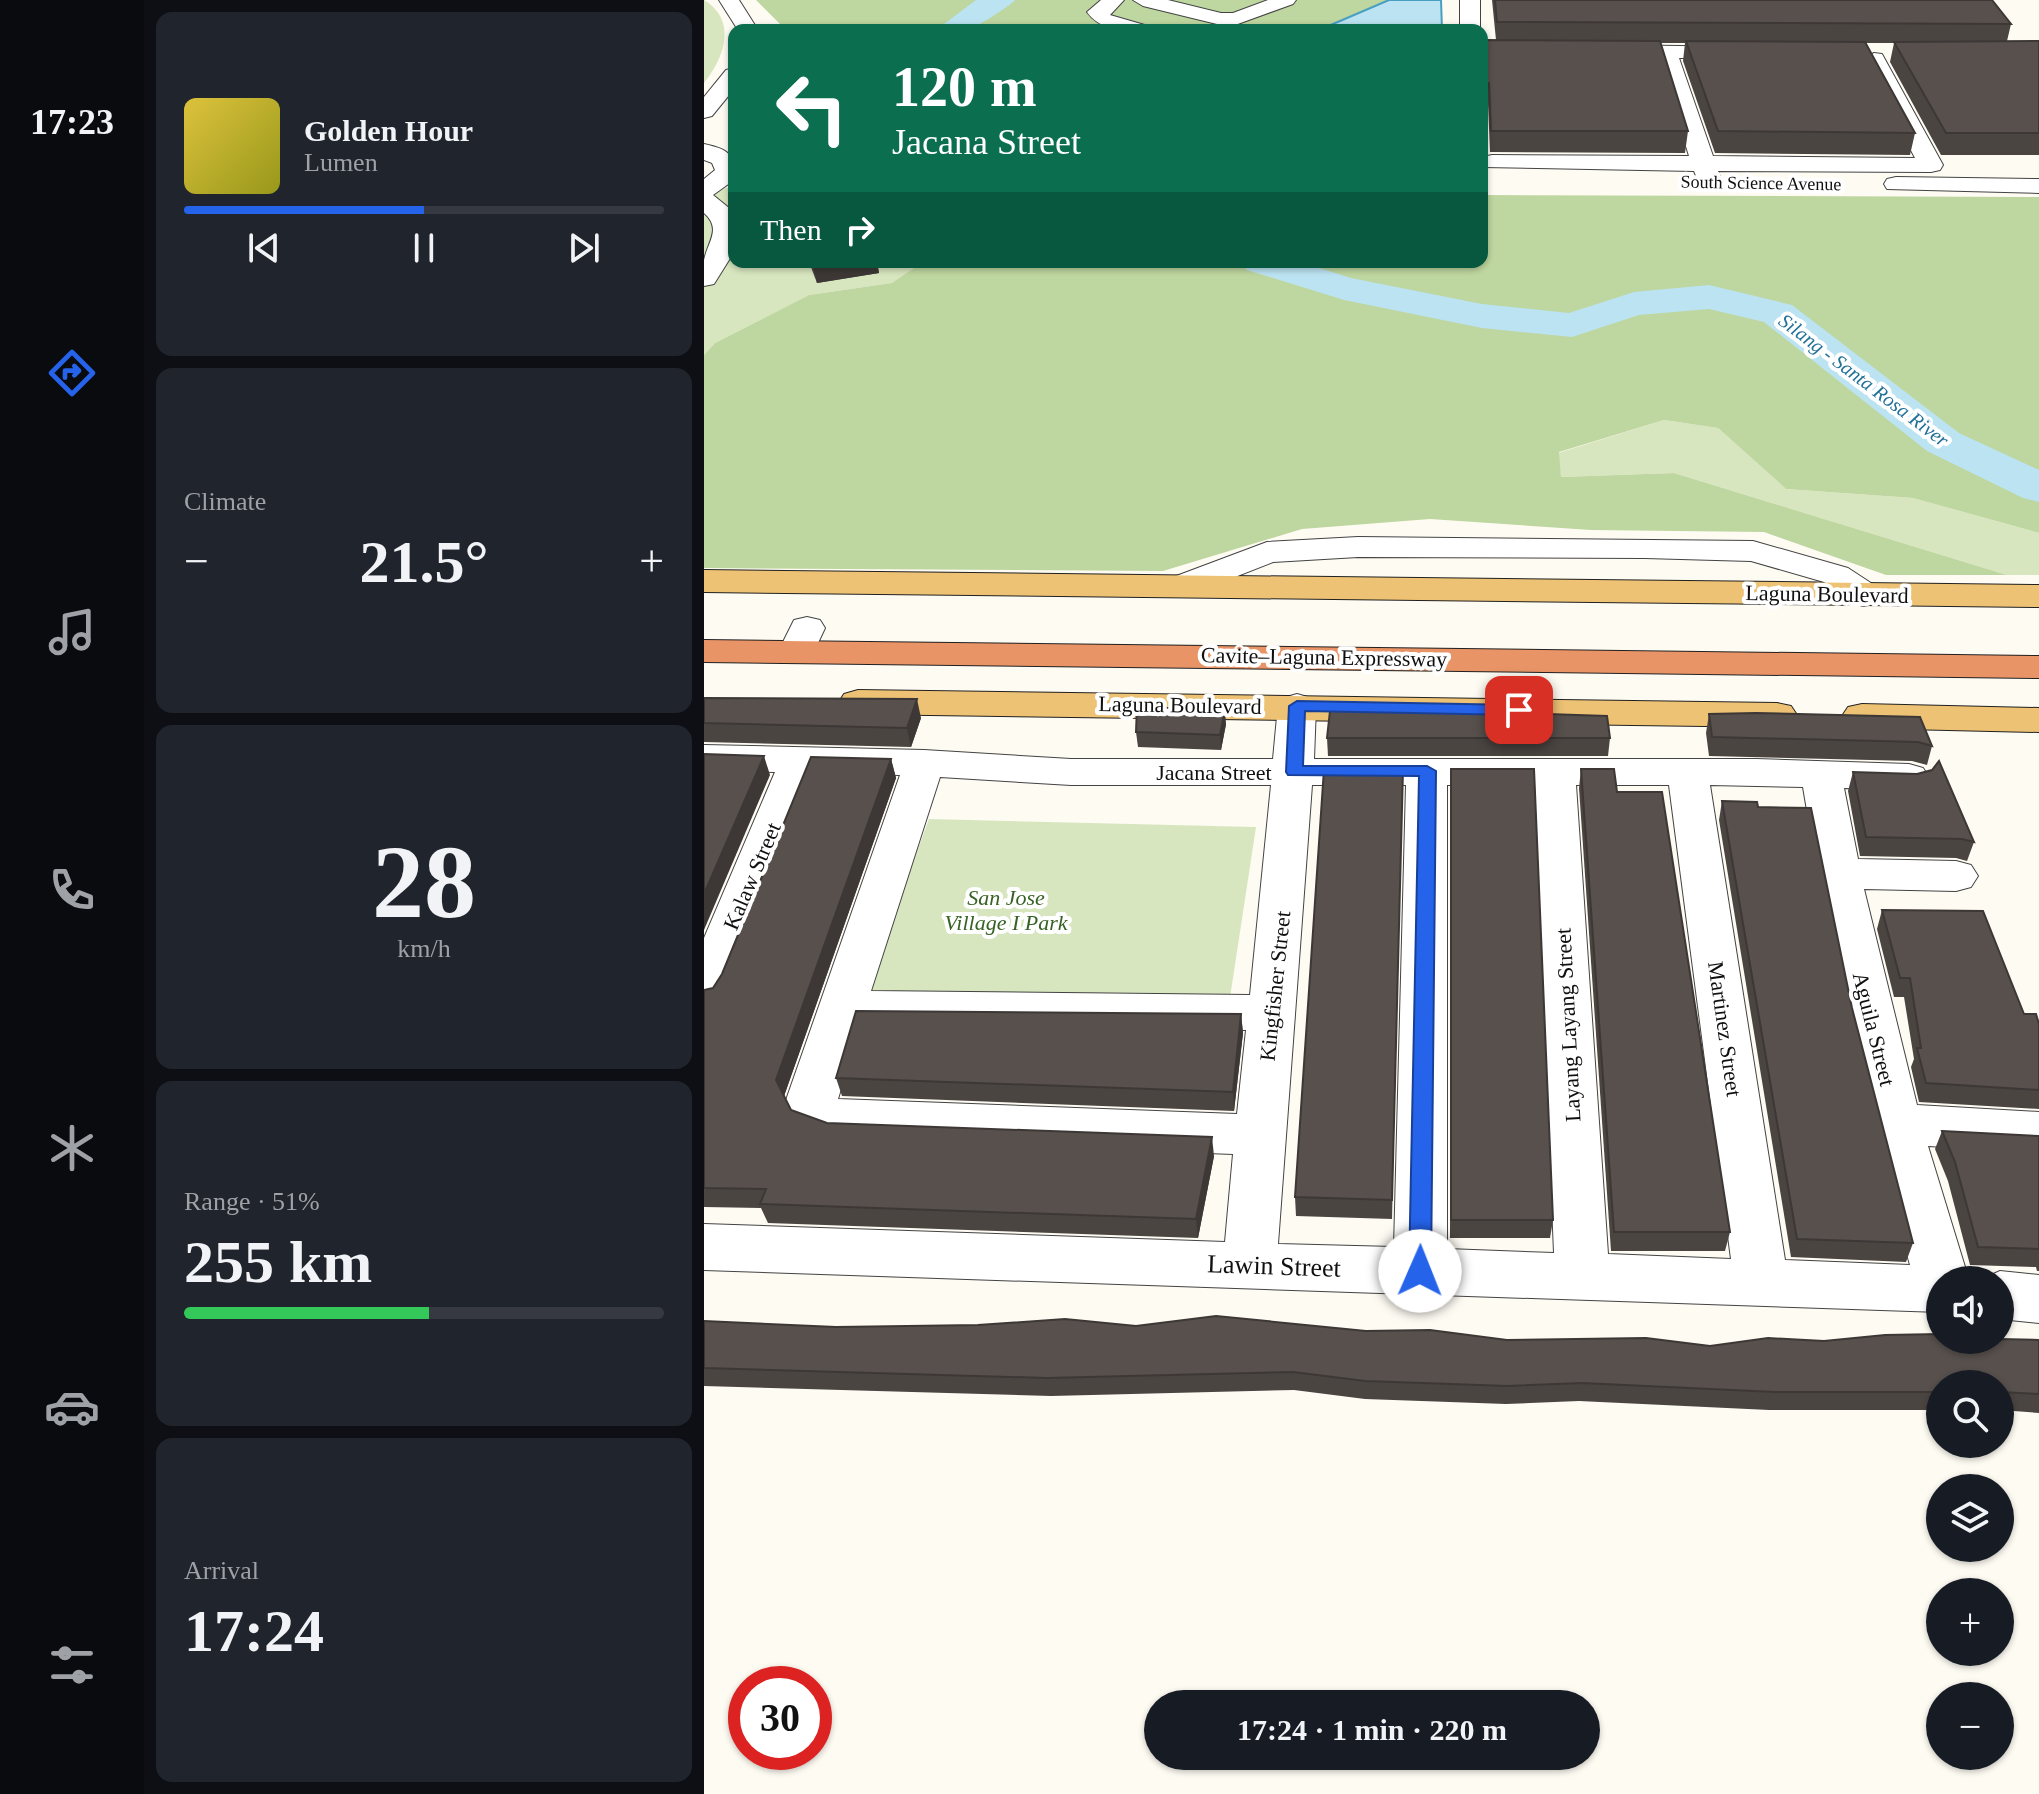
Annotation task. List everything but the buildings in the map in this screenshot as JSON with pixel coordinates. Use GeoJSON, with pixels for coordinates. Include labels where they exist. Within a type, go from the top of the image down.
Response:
{"type":"FeatureCollection","features":[{"type":"Feature","properties":{"kind":"highway","name":"Cavite–Laguna Expressway"},"geometry":{"type":"LineString","coordinates":[[704,627],[802,640],[2039,667]]}},
{"type":"Feature","properties":{"kind":"highway","name":"Cavite–Laguna Expressway"},"geometry":{"type":"LineString","coordinates":[[704,651],[802,640],[2039,640]]}},
{"type":"Feature","properties":{"kind":"main road","name":"Laguna Boulevard"},"geometry":{"type":"LineString","coordinates":[[704,581],[2039,596]]}},
{"type":"Feature","properties":{"kind":"main road","name":"Laguna Boulevard"},"geometry":{"type":"LineString","coordinates":[[829,702],[1297,706],[2039,720]]}},
{"type":"Feature","properties":{"kind":"street"},"geometry":{"type":"LineString","coordinates":[[729,0],[745,24]]}},
{"type":"Feature","properties":{"kind":"street"},"geometry":{"type":"LineString","coordinates":[[1114,0],[1097,12],[1103,19],[1120,24]]}},
{"type":"Feature","properties":{"kind":"street"},"geometry":{"type":"LineString","coordinates":[[1143,0],[1221,19],[1235,19],[1278,1]]}},
{"type":"Feature","properties":{"kind":"street"},"geometry":{"type":"LineString","coordinates":[[1470,0],[1470,24]]}},
{"type":"Feature","properties":{"kind":"street"},"geometry":{"type":"LineString","coordinates":[[1576,51],[1767,52]]}},
{"type":"Feature","properties":{"kind":"street"},"geometry":{"type":"LineString","coordinates":[[1671,62],[1708,174],[1931,165],[1885,56],[1847,52]]}},
{"type":"Feature","properties":{"kind":"street"},"geometry":{"type":"LineString","coordinates":[[713,103],[728,83]]}},
{"type":"Feature","properties":{"kind":"street"},"geometry":{"type":"LineString","coordinates":[[704,151],[725,162],[727,170],[720,183]]}},
{"type":"Feature","properties":{"kind":"street"},"geometry":{"type":"LineString","coordinates":[[2010,185],[1997,164],[2039,165]]}},
{"type":"Feature","properties":{"kind":"street","name":"South Science Avenue"},"geometry":{"type":"LineString","coordinates":[[1488,172],[1708,174],[2039,186]]}},
{"type":"Feature","properties":{"kind":"street"},"geometry":{"type":"LineString","coordinates":[[704,200],[725,218],[727,234],[719,255],[704,278]]}},
{"type":"Feature","properties":{"kind":"street","name":"Kingfisher Street"},"geometry":{"type":"LineString","coordinates":[[1250,1265],[1259,1135],[1274,1013],[1297,706]]}},
{"type":"Feature","properties":{"kind":"street","name":"Jacana Street"},"geometry":{"type":"LineString","coordinates":[[704,758],[924,763],[1071,772],[1427,771],[1912,777]]}},
{"type":"Feature","properties":{"kind":"street","name":"Kalaw Street"},"geometry":{"type":"LineString","coordinates":[[704,992],[801,759]]}},
{"type":"Feature","properties":{"kind":"street"},"geometry":{"type":"LineString","coordinates":[[924,763],[811,1100],[817,1112],[834,1119],[1259,1135]]}},
{"type":"Feature","properties":{"kind":"street"},"geometry":{"type":"LineString","coordinates":[[1420,1271],[1427,771]]}},
{"type":"Feature","properties":{"kind":"street","name":"Layang Layang Street"},"geometry":{"type":"LineString","coordinates":[[1555,772],[1582,1278]]}},
{"type":"Feature","properties":{"kind":"street","name":"Martinez Street"},"geometry":{"type":"LineString","coordinates":[[1688,773],[1762,1284]]}},
{"type":"Feature","properties":{"kind":"street","name":"Aguila Street"},"geometry":{"type":"LineString","coordinates":[[1821,775],[1838,874],[1897,1124],[1938,1266]]}},
{"type":"Feature","properties":{"kind":"street"},"geometry":{"type":"LineString","coordinates":[[1838,874],[1956,876]]}},
{"type":"Feature","properties":{"kind":"street"},"geometry":{"type":"LineString","coordinates":[[840,1008],[1274,1013]]}},
{"type":"Feature","properties":{"kind":"street"},"geometry":{"type":"LineString","coordinates":[[1897,1124],[2039,1132]]}},
{"type":"Feature","properties":{"kind":"street","name":"Lawin Street"},"geometry":{"type":"LineString","coordinates":[[704,1247],[1926,1289]]}},
{"type":"Feature","properties":{"kind":"street"},"geometry":{"type":"LineString","coordinates":[[2014,1296],[2039,1299]]}},
{"type":"Feature","properties":{"kind":"green space"},"geometry":{"type":"Polygon","coordinates":[[[704,0],[721,18],[724,40],[717,62],[704,83],[704,0]]]}},
{"type":"Feature","properties":{"kind":"green space"},"geometry":{"type":"Polygon","coordinates":[[[756,0],[1389,0],[1333,24],[780,24],[756,0]]]}},
{"type":"Feature","properties":{"kind":"green space"},"geometry":{"type":"Polygon","coordinates":[[[728,188],[728,268],[914,268],[893,283],[809,295],[715,343],[704,355],[704,196],[728,188]]]}},
{"type":"Feature","properties":{"kind":"green space"},"geometry":{"type":"Polygon","coordinates":[[[1488,195],[2039,197],[2039,533],[1913,498],[1786,489],[1718,428],[1664,420],[1559,452],[1561,477],[1674,473],[2007,575],[1886,575],[1764,532],[1591,530],[1430,519],[1302,529],[1163,571],[704,568],[704,355],[715,343],[809,295],[892,283],[914,268],[1488,268],[1488,195]]]}},
{"type":"Feature","properties":{"kind":"green space"},"geometry":{"type":"Polygon","coordinates":[[[1664,420],[1718,428],[1786,489],[1913,498],[2039,533],[2039,575],[2007,575],[1674,473],[1561,477],[1558,453],[1664,420]]]}},
{"type":"Feature","properties":{"kind":"green space","name":"San Jose Village I Park"},"geometry":{"type":"Polygon","coordinates":[[[929,819],[1256,827],[1229,1004],[863,996],[929,819]]]}},
{"type":"Feature","properties":{"kind":"water"},"geometry":{"type":"Polygon","coordinates":[[[1389,0],[1441,0],[1442,24],[1333,24],[1389,0]]]}},
{"type":"Feature","properties":{"kind":"waterway","name":"Silang - Santa Rosa River"},"geometry":{"type":"LineString","coordinates":[[959,24],[987,5],[1001,0]]}},
{"type":"Feature","properties":{"kind":"waterway","name":"Silang - Santa Rosa River"},"geometry":{"type":"LineString","coordinates":[[1279,268],[1344,288],[1482,316],[1572,325],[1634,304],[1709,297],[1778,313],[1943,442],[2039,488]]}},
{"type":"Feature","properties":{"kind":"route"},"geometry":{"type":"LineString","coordinates":[[1420,1271],[1427,771],[1294,772],[1297,706],[1519,710]]}}]}
